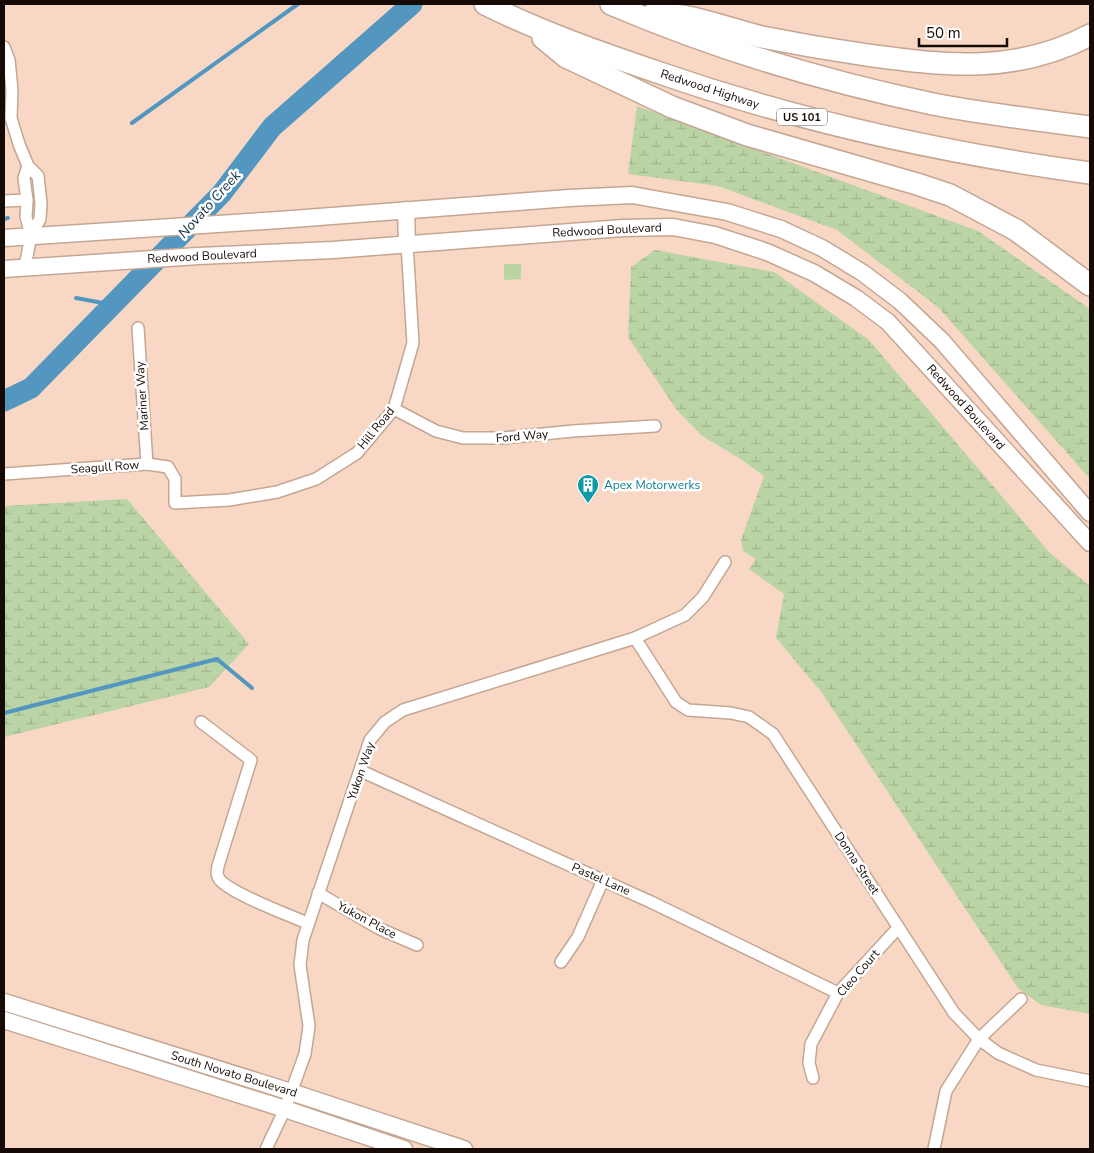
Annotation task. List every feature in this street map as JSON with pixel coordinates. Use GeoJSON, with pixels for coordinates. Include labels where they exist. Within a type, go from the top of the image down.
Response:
{"type":"FeatureCollection","features":[{"type":"Feature","properties":{"kind":"highway","name":"Redwood Highway"},"geometry":{"type":"LineString","coordinates":[[487,4],[524,23],[588,49],[752,104],[826,124],[901,141],[1016,163],[1090,173]]}},
{"type":"Feature","properties":{"kind":"highway"},"geometry":{"type":"LineString","coordinates":[[619,7],[688,17],[761,36],[810,46],[904,60],[958,65],[988,64],[1024,59],[1051,51],[1090,35]]}},
{"type":"Feature","properties":{"kind":"highway"},"geometry":{"type":"LineString","coordinates":[[619,7],[760,60],[835,80],[934,104],[1090,127]]}},
{"type":"Feature","properties":{"kind":"highway"},"geometry":{"type":"LineString","coordinates":[[524,23],[566,57],[672,106],[747,135],[950,195],[1016,230],[1090,285]]}},
{"type":"Feature","properties":{"kind":"main road","name":"Redwood Boulevard"},"geometry":{"type":"LineString","coordinates":[[4,238],[632,194],[727,212],[781,230],[822,248],[863,273],[900,301],[942,341],[1086,509]]}},
{"type":"Feature","properties":{"kind":"main road"},"geometry":{"type":"LineString","coordinates":[[406,210],[407,244]]}},
{"type":"Feature","properties":{"kind":"main road","name":"Redwood Boulevard"},"geometry":{"type":"LineString","coordinates":[[4,269],[198,256],[333,250],[623,228],[673,227],[715,235],[767,252],[814,273],[856,298],[888,322],[1090,543]]}},
{"type":"Feature","properties":{"kind":"main road"},"geometry":{"type":"LineString","coordinates":[[1045,494],[1060,479]]}},
{"type":"Feature","properties":{"kind":"main road"},"geometry":{"type":"LineString","coordinates":[[1067,518],[1086,509]]}},
{"type":"Feature","properties":{"kind":"main road","name":"South Novato Boulevard"},"geometry":{"type":"LineString","coordinates":[[4,1002],[291,1092],[464,1149]]}},
{"type":"Feature","properties":{"kind":"main road","name":"South Novato Boulevard"},"geometry":{"type":"LineString","coordinates":[[4,1020],[285,1109],[404,1149]]}},
{"type":"Feature","properties":{"kind":"street"},"geometry":{"type":"LineString","coordinates":[[4,47],[8,60],[12,90],[11,118],[18,144],[28,166],[38,176],[41,203],[40,219],[31,235],[25,267]]}},
{"type":"Feature","properties":{"kind":"street"},"geometry":{"type":"LineString","coordinates":[[28,166],[24,178],[27,200],[26,217],[31,235]]}},
{"type":"Feature","properties":{"kind":"street"},"geometry":{"type":"LineString","coordinates":[[4,201],[27,200]]}},
{"type":"Feature","properties":{"kind":"street","name":"Hill Road"},"geometry":{"type":"LineString","coordinates":[[175,502],[229,500],[277,492],[316,479],[356,453],[394,409],[413,343],[407,244]]}},
{"type":"Feature","properties":{"kind":"street","name":"Mariner Way"},"geometry":{"type":"LineString","coordinates":[[138,328],[147,464]]}},
{"type":"Feature","properties":{"kind":"street","name":"Ford Way"},"geometry":{"type":"LineString","coordinates":[[394,409],[436,431],[463,438],[502,438],[655,426]]}},
{"type":"Feature","properties":{"kind":"street","name":"Seagull Row"},"geometry":{"type":"LineString","coordinates":[[4,474],[147,464],[168,467],[175,479],[175,502]]}},
{"type":"Feature","properties":{"kind":"street","name":"Yukon Way"},"geometry":{"type":"LineString","coordinates":[[266,1149],[285,1109],[305,1054],[309,1026],[300,965],[303,940],[370,740],[385,722],[403,710],[635,638],[685,615],[703,596],[725,562]]}},
{"type":"Feature","properties":{"kind":"street","name":"Donna Street"},"geometry":{"type":"LineString","coordinates":[[635,638],[676,702],[688,710],[749,716],[773,734],[954,1014],[978,1039],[998,1053],[1036,1070],[1090,1081]]}},
{"type":"Feature","properties":{"kind":"street"},"geometry":{"type":"LineString","coordinates":[[201,722],[251,760],[217,874],[221,881],[243,894],[308,923]]}},
{"type":"Feature","properties":{"kind":"street","name":"Pastel Lane"},"geometry":{"type":"LineString","coordinates":[[361,771],[603,880],[838,993]]}},
{"type":"Feature","properties":{"kind":"street"},"geometry":{"type":"LineString","coordinates":[[561,962],[578,937],[603,880]]}},
{"type":"Feature","properties":{"kind":"street","name":"Yukon Place"},"geometry":{"type":"LineString","coordinates":[[318,893],[380,929],[417,945]]}},
{"type":"Feature","properties":{"kind":"street","name":"Cleo Court"},"geometry":{"type":"LineString","coordinates":[[813,1078],[809,1063],[811,1044],[838,993],[898,928]]}},
{"type":"Feature","properties":{"kind":"street"},"geometry":{"type":"LineString","coordinates":[[934,1149],[946,1091],[978,1039],[1021,1000]]}},
{"type":"Feature","properties":{"kind":"green space"},"geometry":{"type":"Polygon","coordinates":[[[637,106],[978,231],[1090,309],[1090,479],[938,307],[837,230],[718,186],[628,174],[637,106]]]}},
{"type":"Feature","properties":{"kind":"green space"},"geometry":{"type":"Polygon","coordinates":[[[655,250],[774,272],[869,340],[1050,553],[1090,586],[1090,1014],[1041,1005],[1018,988],[822,693],[776,638],[784,594],[749,569],[756,559],[743,551],[741,540],[764,476],[739,458],[702,436],[676,409],[628,337],[631,267],[655,250]]]}},
{"type":"Feature","properties":{"kind":"green space"},"geometry":{"type":"Polygon","coordinates":[[[504,264],[521,264],[521,279],[504,280],[504,264]]]}},
{"type":"Feature","properties":{"kind":"green space"},"geometry":{"type":"Polygon","coordinates":[[[127,499],[249,644],[209,687],[4,737],[4,506],[127,499]]]}},
{"type":"Feature","properties":{"kind":"waterway"},"geometry":{"type":"LineString","coordinates":[[132,123],[298,4]]}},
{"type":"Feature","properties":{"kind":"waterway","name":"Novato Creek"},"geometry":{"type":"LineString","coordinates":[[4,401],[31,388],[222,193],[272,127],[412,4]]}},
{"type":"Feature","properties":{"kind":"waterway"},"geometry":{"type":"LineString","coordinates":[[4,219],[8,218]]}},
{"type":"Feature","properties":{"kind":"waterway"},"geometry":{"type":"LineString","coordinates":[[76,298],[114,305]]}},
{"type":"Feature","properties":{"kind":"waterway"},"geometry":{"type":"LineString","coordinates":[[4,713],[217,659],[252,688]]}},
{"type":"Feature","properties":{"kind":"place","name":"Apex Motorwerks"},"geometry":{"type":"Point","coordinates":[588,504]}}]}
